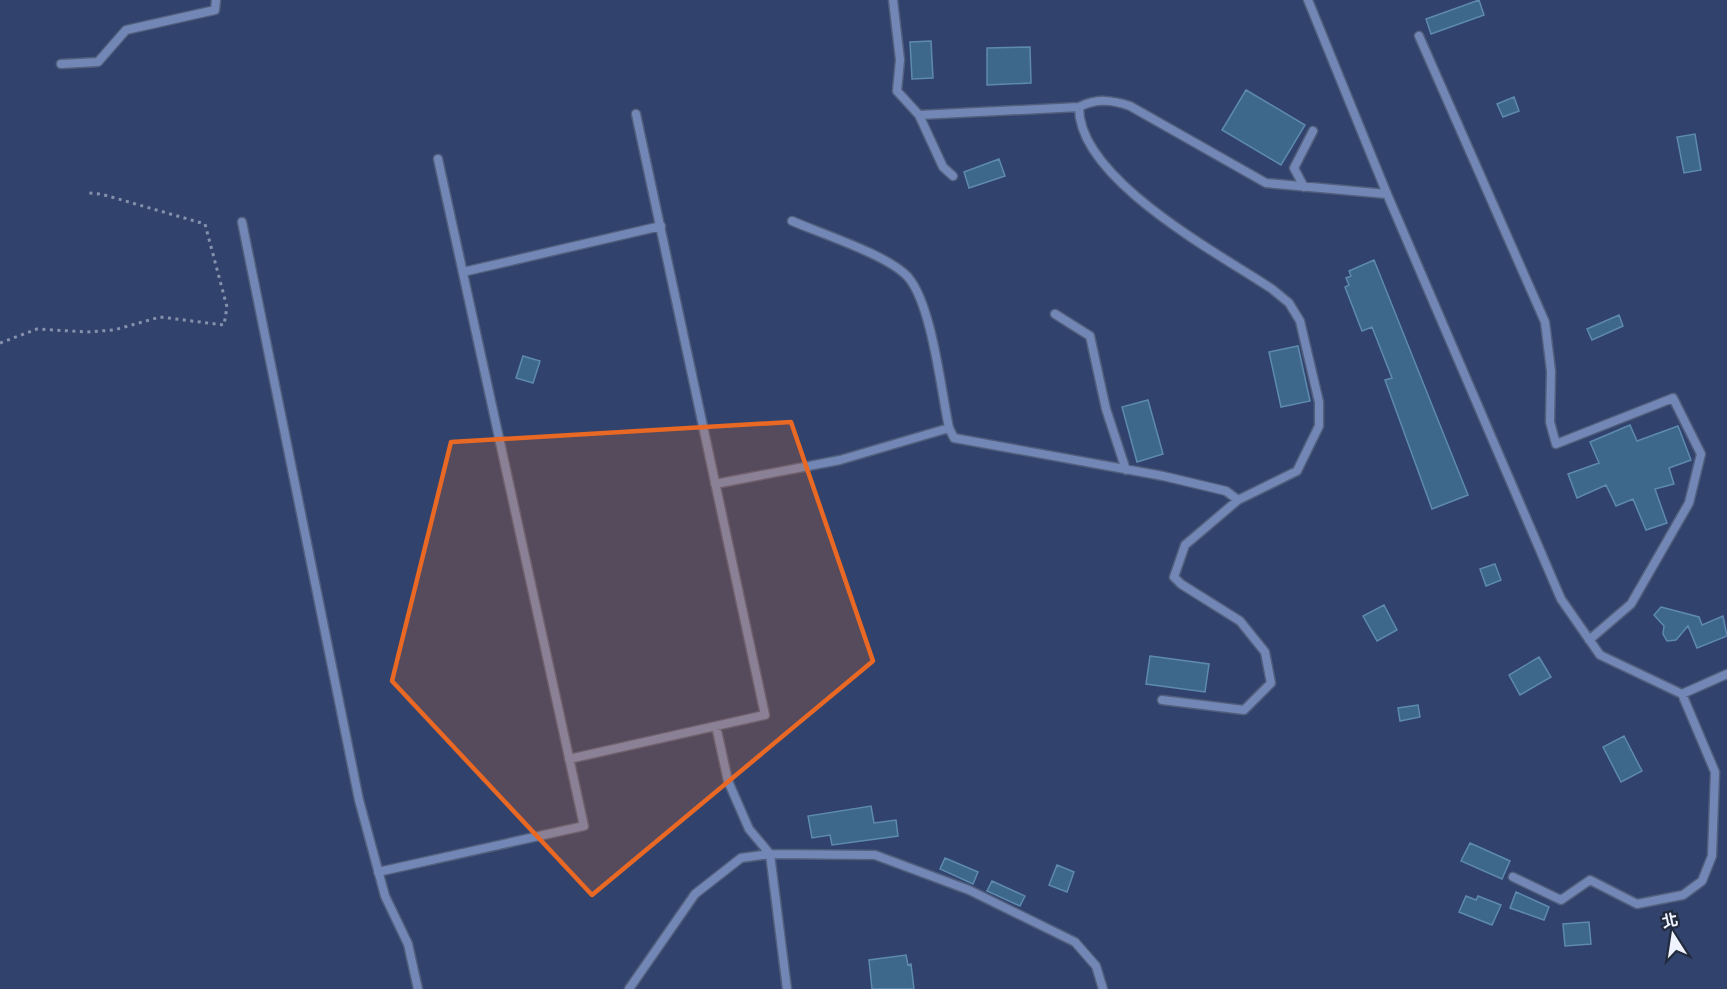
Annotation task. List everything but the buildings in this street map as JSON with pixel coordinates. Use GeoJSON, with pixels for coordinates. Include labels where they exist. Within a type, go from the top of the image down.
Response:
{"type":"FeatureCollection","features":[{"type":"Feature","properties":{"kind":"lane"},"geometry":{"type":"LineString","coordinates":[[61,64],[98,62],[126,30],[215,10],[216,0]]}},
{"type":"Feature","properties":{"kind":"lane"},"geometry":{"type":"LineString","coordinates":[[893,0],[900,60],[897,91],[919,115],[943,167],[953,176]]}},
{"type":"Feature","properties":{"kind":"lane"},"geometry":{"type":"LineString","coordinates":[[1308,0],[1387,194],[1561,599],[1600,655],[1682,693],[1715,772],[1712,856],[1702,881],[1683,895],[1637,904],[1590,880],[1561,900],[1513,877]]}},
{"type":"Feature","properties":{"kind":"lane"},"geometry":{"type":"LineString","coordinates":[[1419,36],[1545,322],[1551,371],[1550,422],[1556,444],[1673,398],[1701,454],[1689,503],[1631,604],[1589,640]]}},
{"type":"Feature","properties":{"kind":"lane"},"geometry":{"type":"LineString","coordinates":[[919,115],[1079,107],[1090,101],[1112,100],[1266,183],[1387,194]]}},
{"type":"Feature","properties":{"kind":"lane"},"geometry":{"type":"LineString","coordinates":[[1079,107],[1079,118],[1087,137],[1108,170],[1137,199],[1272,288],[1289,303],[1300,321],[1319,402],[1319,426],[1298,471],[1238,500],[1185,546],[1174,577],[1181,584],[1240,621],[1265,652],[1271,683],[1244,710],[1162,700]]}},
{"type":"Feature","properties":{"kind":"lane"},"geometry":{"type":"LineString","coordinates":[[569,759],[765,715],[636,114]]}},
{"type":"Feature","properties":{"kind":"lane"},"geometry":{"type":"LineString","coordinates":[[1304,187],[1294,168],[1313,131]]}},
{"type":"Feature","properties":{"kind":"lane"},"geometry":{"type":"LineString","coordinates":[[378,872],[584,826],[438,159]]}},
{"type":"Feature","properties":{"kind":"lane"},"geometry":{"type":"LineString","coordinates":[[792,221],[889,262],[908,276],[922,297],[949,428],[954,438],[1226,491],[1238,500]]}},
{"type":"Feature","properties":{"kind":"lane"},"geometry":{"type":"LineString","coordinates":[[242,222],[359,800],[385,896],[408,944],[418,989]]}},
{"type":"Feature","properties":{"kind":"lane"},"geometry":{"type":"LineString","coordinates":[[463,272],[661,226]]}},
{"type":"Feature","properties":{"kind":"lane"},"geometry":{"type":"LineString","coordinates":[[1055,314],[1090,336],[1106,409],[1126,470]]}},
{"type":"Feature","properties":{"kind":"lane"},"geometry":{"type":"LineString","coordinates":[[715,484],[840,460],[949,428]]}},
{"type":"Feature","properties":{"kind":"lane"},"geometry":{"type":"LineString","coordinates":[[1682,693],[1727,674]]}},
{"type":"Feature","properties":{"kind":"lane"},"geometry":{"type":"LineString","coordinates":[[716,726],[728,781],[748,829],[770,854],[787,989]]}},
{"type":"Feature","properties":{"kind":"lane"},"geometry":{"type":"LineString","coordinates":[[629,989],[695,894],[741,858],[770,854],[875,855],[969,890],[1075,942],[1096,966],[1103,989]]}},
{"type":"Feature","properties":{"kind":"path"},"geometry":{"type":"LineString","coordinates":[[0,343],[37,329],[87,332],[114,330],[159,317],[224,325],[227,307],[205,224],[101,194],[88,193]]}},
{"type":"Feature","properties":{"kind":"highlighted area"},"geometry":{"type":"Polygon","coordinates":[[[791,422],[873,661],[592,895],[392,681],[451,442],[791,422]]]}}]}
